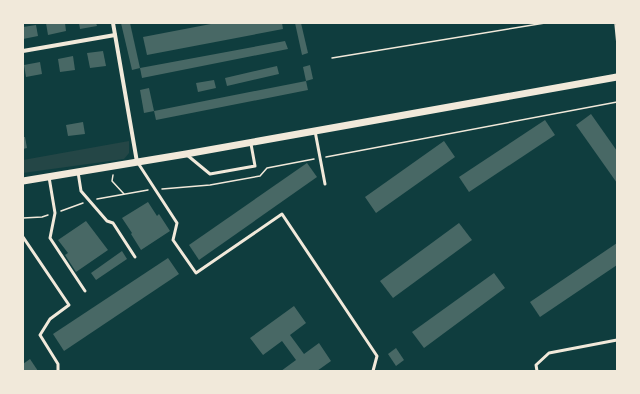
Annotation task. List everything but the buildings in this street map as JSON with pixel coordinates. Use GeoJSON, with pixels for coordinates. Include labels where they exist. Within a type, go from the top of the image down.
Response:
{"type":"FeatureCollection","features":[{"type":"Feature","properties":{"kind":"street"},"geometry":{"type":"LineString","coordinates":[[112,23],[137,162]]}},
{"type":"Feature","properties":{"kind":"street"},"geometry":{"type":"LineString","coordinates":[[23,51],[114,35]]}},
{"type":"Feature","properties":{"kind":"street"},"geometry":{"type":"LineString","coordinates":[[23,181],[186,154],[617,77]]}},
{"type":"Feature","properties":{"kind":"lane"},"geometry":{"type":"LineString","coordinates":[[315,131],[325,184]]}},
{"type":"Feature","properties":{"kind":"lane"},"geometry":{"type":"LineString","coordinates":[[186,154],[210,174],[255,166],[251,142]]}},
{"type":"Feature","properties":{"kind":"lane"},"geometry":{"type":"LineString","coordinates":[[137,162],[177,223],[173,240],[196,273],[282,214],[377,356],[373,371]]}},
{"type":"Feature","properties":{"kind":"lane"},"geometry":{"type":"LineString","coordinates":[[78,171],[81,191],[107,221],[113,222],[135,257]]}},
{"type":"Feature","properties":{"kind":"lane"},"geometry":{"type":"LineString","coordinates":[[49,176],[55,213],[50,238],[85,291]]}},
{"type":"Feature","properties":{"kind":"lane"},"geometry":{"type":"LineString","coordinates":[[23,237],[69,305],[50,319],[40,335],[58,364],[58,371]]}},
{"type":"Feature","properties":{"kind":"lane"},"geometry":{"type":"LineString","coordinates":[[537,371],[536,365],[549,353],[617,340]]}},
{"type":"Feature","properties":{"kind":"path"},"geometry":{"type":"LineString","coordinates":[[332,58],[545,23]]}},
{"type":"Feature","properties":{"kind":"path"},"geometry":{"type":"LineString","coordinates":[[615,23],[617,44]]}},
{"type":"Feature","properties":{"kind":"path"},"geometry":{"type":"LineString","coordinates":[[114,171],[112,181],[125,194]]}},
{"type":"Feature","properties":{"kind":"shaded area"},"geometry":{"type":"Polygon","coordinates":[[[129,141],[129,153],[124,159],[23,173],[23,160],[129,141]]]}}]}
